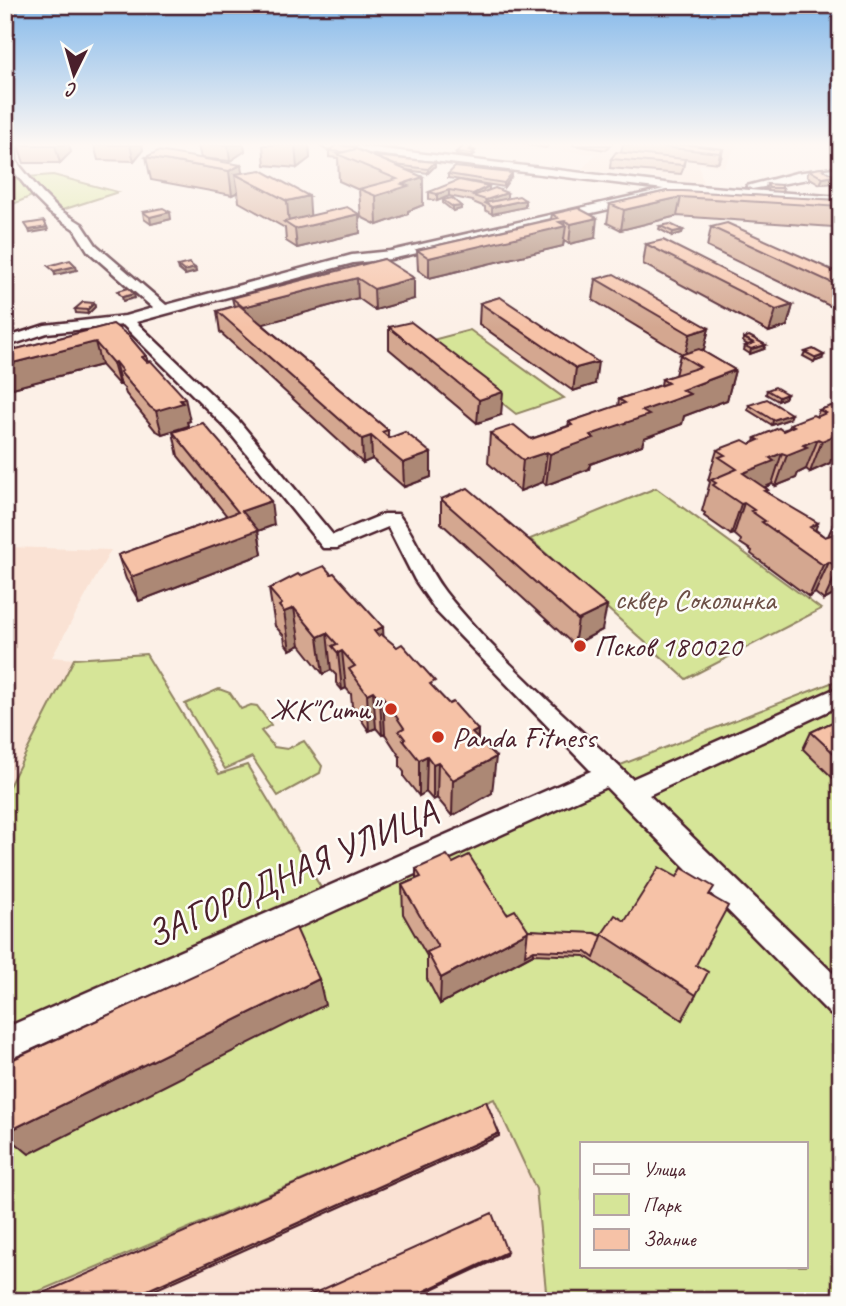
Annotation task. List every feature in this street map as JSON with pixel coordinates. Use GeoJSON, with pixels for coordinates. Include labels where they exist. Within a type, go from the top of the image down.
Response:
{"type":"FeatureCollection","features":[{"type":"Feature","properties":{"kind":"street"},"geometry":{"type":"LineString","coordinates":[[49,206],[78,227],[92,248],[163,310]]}},
{"type":"Feature","properties":{"kind":"street"},"geometry":{"type":"LineString","coordinates":[[5,343],[45,329],[126,320],[352,259],[391,255],[613,206]]}},
{"type":"Feature","properties":{"kind":"street"},"geometry":{"type":"LineString","coordinates":[[126,320],[232,424],[330,544],[391,517],[404,533],[424,579],[439,600],[511,677],[841,1003]]}},
{"type":"Feature","properties":{"kind":"street","name":"ЗАГОРОДНАЯ УЛИЦА"},"geometry":{"type":"LineString","coordinates":[[5,1045],[619,783],[841,695]]}},
{"type":"Feature","properties":{"kind":"shaded area"},"geometry":{"type":"Polygon","coordinates":[[[5,547],[111,550],[52,657],[74,659],[5,794],[5,547]]]}},
{"type":"Feature","properties":{"kind":"shaded area"},"geometry":{"type":"Polygon","coordinates":[[[494,1098],[536,1189],[546,1291],[526,1301],[16,1301],[494,1098]]]}},
{"type":"Feature","properties":{"kind":"green space"},"geometry":{"type":"Polygon","coordinates":[[[58,206],[75,206],[62,210],[58,206]]]}},
{"type":"Feature","properties":{"kind":"green space"},"geometry":{"type":"Polygon","coordinates":[[[470,330],[564,398],[516,414],[425,342],[470,330]]]}},
{"type":"Feature","properties":{"kind":"green space","name":"сквер Соколинка"},"geometry":{"type":"Polygon","coordinates":[[[656,488],[821,609],[686,679],[530,539],[656,488]]]}},
{"type":"Feature","properties":{"kind":"green space"},"geometry":{"type":"Polygon","coordinates":[[[146,654],[219,774],[247,765],[323,891],[595,775],[841,679],[841,1301],[526,1301],[546,1291],[536,1189],[494,1099],[16,1301],[5,1301],[5,794],[74,659],[146,654]]]}},
{"type":"Feature","properties":{"kind":"green space"},"geometry":{"type":"Polygon","coordinates":[[[219,689],[230,693],[241,709],[257,706],[271,725],[261,731],[274,747],[287,749],[304,741],[322,766],[320,773],[278,796],[252,757],[225,769],[185,704],[219,689]]]}},
{"type":"Feature","properties":{"kind":"building"},"geometry":{"type":"Polygon","coordinates":[[[615,206],[642,206],[624,210],[615,206]]]}},
{"type":"Feature","properties":{"kind":"building"},"geometry":{"type":"Polygon","coordinates":[[[347,207],[359,214],[295,229],[284,222],[347,207]]]}},
{"type":"Feature","properties":{"kind":"building"},"geometry":{"type":"Polygon","coordinates":[[[163,208],[170,212],[150,217],[143,212],[163,208]]]}},
{"type":"Feature","properties":{"kind":"building"},"geometry":{"type":"Polygon","coordinates":[[[578,208],[597,218],[571,224],[559,222],[566,226],[429,258],[417,250],[558,218],[552,214],[578,208]]]}},
{"type":"Feature","properties":{"kind":"building"},"geometry":{"type":"Polygon","coordinates":[[[44,221],[47,227],[29,230],[25,224],[44,221]]]}},
{"type":"Feature","properties":{"kind":"building"},"geometry":{"type":"Polygon","coordinates":[[[727,223],[841,274],[841,287],[711,227],[727,223]]]}},
{"type":"Feature","properties":{"kind":"building"},"geometry":{"type":"Polygon","coordinates":[[[670,224],[683,230],[673,232],[660,226],[670,224]]]}},
{"type":"Feature","properties":{"kind":"building"},"geometry":{"type":"Polygon","coordinates":[[[663,240],[793,305],[776,310],[646,244],[663,240]]]}},
{"type":"Feature","properties":{"kind":"building"},"geometry":{"type":"Polygon","coordinates":[[[384,259],[414,278],[374,289],[357,278],[243,307],[232,298],[384,259]]]}},
{"type":"Feature","properties":{"kind":"building"},"geometry":{"type":"Polygon","coordinates":[[[70,260],[76,266],[54,271],[48,266],[70,260]]]}},
{"type":"Feature","properties":{"kind":"building"},"geometry":{"type":"Polygon","coordinates":[[[189,263],[195,268],[184,271],[178,266],[189,263]]]}},
{"type":"Feature","properties":{"kind":"building"},"geometry":{"type":"Polygon","coordinates":[[[614,274],[709,328],[690,334],[596,279],[614,274]]]}},
{"type":"Feature","properties":{"kind":"building"},"geometry":{"type":"Polygon","coordinates":[[[128,288],[134,294],[122,297],[117,291],[128,288]]]}},
{"type":"Feature","properties":{"kind":"building"},"geometry":{"type":"Polygon","coordinates":[[[500,297],[598,362],[576,368],[480,303],[500,297]]]}},
{"type":"Feature","properties":{"kind":"building"},"geometry":{"type":"Polygon","coordinates":[[[83,302],[94,303],[87,310],[75,309],[83,302]]]}},
{"type":"Feature","properties":{"kind":"building"},"geometry":{"type":"Polygon","coordinates":[[[239,305],[388,430],[382,432],[389,438],[405,432],[431,453],[403,463],[371,436],[362,439],[217,311],[239,305]]]}},
{"type":"Feature","properties":{"kind":"building"},"geometry":{"type":"Polygon","coordinates":[[[411,322],[503,392],[479,400],[389,327],[411,322]]]}},
{"type":"Feature","properties":{"kind":"building"},"geometry":{"type":"Polygon","coordinates":[[[113,324],[129,336],[146,356],[142,357],[147,362],[151,361],[185,398],[180,400],[183,403],[156,411],[150,407],[120,372],[122,371],[115,362],[113,363],[95,342],[5,365],[5,352],[113,324]]]}},
{"type":"Feature","properties":{"kind":"building"},"geometry":{"type":"Polygon","coordinates":[[[749,336],[766,345],[751,349],[745,346],[754,343],[744,338],[749,336]]]}},
{"type":"Feature","properties":{"kind":"building"},"geometry":{"type":"Polygon","coordinates":[[[699,349],[735,370],[682,390],[690,394],[642,411],[649,415],[590,435],[594,438],[550,454],[547,452],[523,460],[490,433],[514,425],[531,439],[572,425],[569,422],[625,403],[619,399],[668,383],[662,379],[700,367],[680,355],[699,349]]]}},
{"type":"Feature","properties":{"kind":"building"},"geometry":{"type":"Polygon","coordinates":[[[813,349],[824,355],[816,358],[805,352],[813,349]]]}},
{"type":"Feature","properties":{"kind":"building"},"geometry":{"type":"Polygon","coordinates":[[[775,387],[787,394],[779,397],[767,390],[775,387]]]}},
{"type":"Feature","properties":{"kind":"building"},"geometry":{"type":"Polygon","coordinates":[[[767,399],[791,414],[773,420],[749,405],[767,399]]]}},
{"type":"Feature","properties":{"kind":"building"},"geometry":{"type":"Polygon","coordinates":[[[841,403],[841,429],[838,430],[841,433],[803,445],[807,447],[787,455],[782,453],[770,458],[774,461],[743,473],[768,490],[764,491],[818,523],[810,527],[825,537],[841,532],[839,568],[829,562],[823,565],[762,522],[765,521],[751,511],[754,510],[713,485],[716,483],[711,480],[737,469],[719,457],[725,455],[717,450],[743,440],[750,444],[759,440],[755,438],[779,428],[783,431],[794,426],[790,424],[826,413],[819,410],[841,403]]]}},
{"type":"Feature","properties":{"kind":"building"},"geometry":{"type":"Polygon","coordinates":[[[203,423],[271,501],[242,511],[258,530],[131,577],[118,555],[238,512],[173,432],[203,423]]]}},
{"type":"Feature","properties":{"kind":"building"},"geometry":{"type":"Polygon","coordinates":[[[468,488],[607,606],[578,620],[441,499],[468,488]]]}},
{"type":"Feature","properties":{"kind":"building"},"geometry":{"type":"Polygon","coordinates":[[[841,522],[841,530],[833,525],[841,522]]]}},
{"type":"Feature","properties":{"kind":"building"},"geometry":{"type":"Polygon","coordinates":[[[324,566],[331,574],[334,573],[383,627],[374,631],[378,636],[381,634],[397,647],[402,644],[435,681],[430,684],[449,704],[453,702],[478,730],[472,733],[496,757],[453,780],[438,762],[433,764],[427,756],[419,760],[403,740],[405,739],[399,731],[404,728],[383,697],[380,699],[373,691],[367,694],[349,669],[355,666],[342,651],[338,653],[332,646],[337,644],[327,633],[318,637],[294,608],[284,612],[279,606],[282,604],[269,589],[298,574],[300,576],[324,566]]]}},
{"type":"Feature","properties":{"kind":"building"},"geometry":{"type":"Polygon","coordinates":[[[841,718],[841,760],[811,732],[841,718]]]}},
{"type":"Feature","properties":{"kind":"building"},"geometry":{"type":"Polygon","coordinates":[[[447,855],[453,863],[469,855],[507,914],[515,910],[529,931],[441,978],[427,952],[438,947],[402,885],[421,877],[416,869],[447,855]]]}},
{"type":"Feature","properties":{"kind":"building"},"geometry":{"type":"Polygon","coordinates":[[[659,867],[677,877],[682,868],[714,887],[709,895],[728,906],[696,965],[708,972],[696,995],[602,934],[615,915],[625,921],[659,867]]]}},
{"type":"Feature","properties":{"kind":"building"},"geometry":{"type":"Polygon","coordinates":[[[296,928],[319,979],[5,1133],[5,1063],[296,928]]]}},
{"type":"Feature","properties":{"kind":"building"},"geometry":{"type":"Polygon","coordinates":[[[528,930],[595,933],[602,936],[594,958],[586,952],[534,950],[525,955],[528,930]]]}},
{"type":"Feature","properties":{"kind":"building"},"geometry":{"type":"Polygon","coordinates":[[[486,1101],[499,1133],[123,1301],[25,1301],[486,1101]]]}},
{"type":"Feature","properties":{"kind":"building"},"geometry":{"type":"Polygon","coordinates":[[[492,1213],[507,1252],[403,1301],[297,1301],[492,1213]]]}},
{"type":"Feature","properties":{"kind":"waterway"},"geometry":{"type":"LineString","coordinates":[[5,211],[11,206]]}},
{"type":"Feature","properties":{"kind":"place","name":"Псков 180020"},"geometry":{"type":"Point","coordinates":[580,646]}},
{"type":"Feature","properties":{"kind":"place","name":"ЖК\"Сити\""},"geometry":{"type":"Point","coordinates":[391,709]}},
{"type":"Feature","properties":{"kind":"place","name":"Panda Fitness"},"geometry":{"type":"Point","coordinates":[438,737]}}]}
